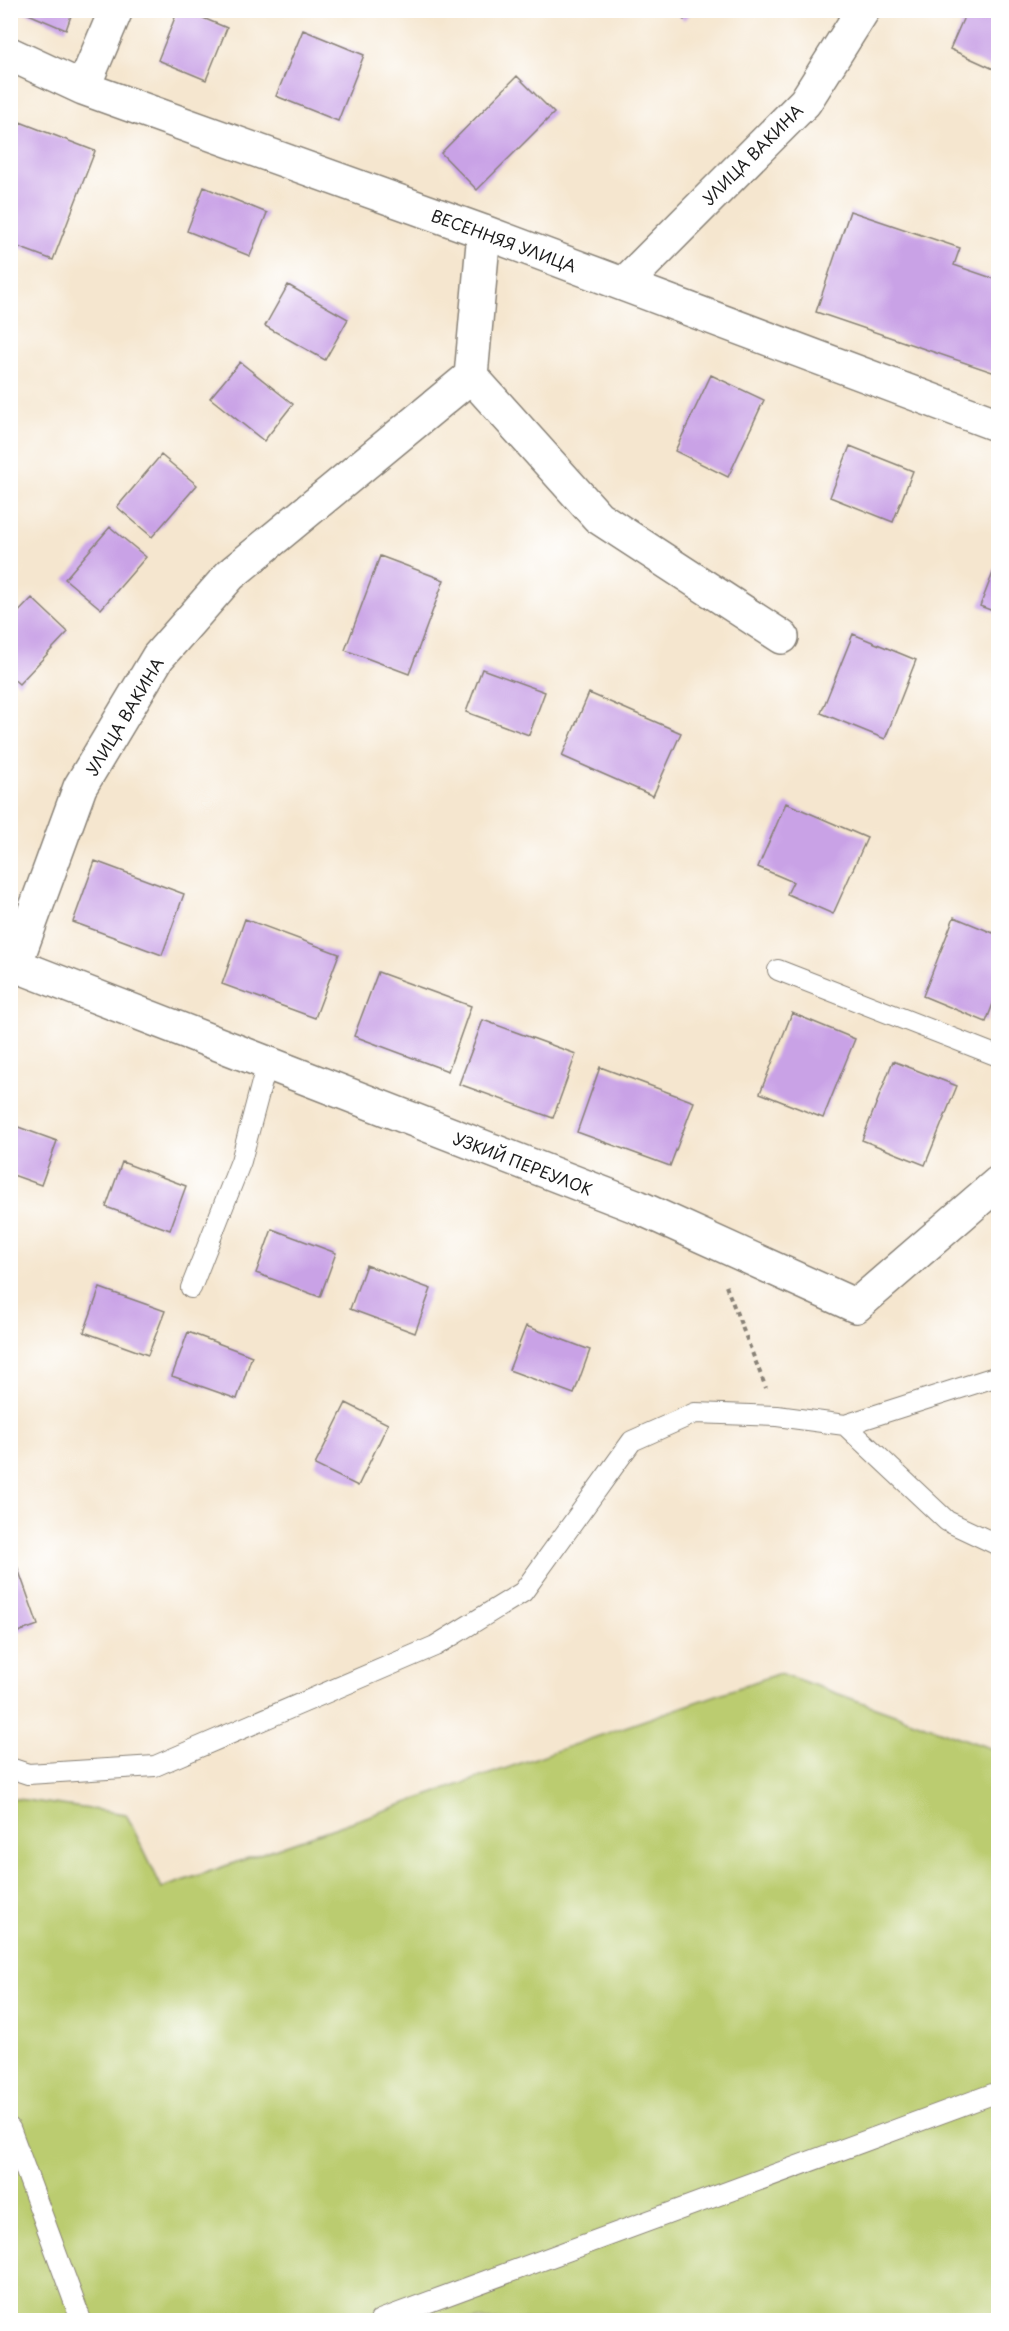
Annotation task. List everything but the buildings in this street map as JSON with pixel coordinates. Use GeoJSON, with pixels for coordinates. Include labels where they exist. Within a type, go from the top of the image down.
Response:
{"type":"FeatureCollection","features":[{"type":"Feature","properties":{"kind":"street"},"geometry":{"type":"LineString","coordinates":[[83,88],[116,10]]}},
{"type":"Feature","properties":{"kind":"street","name":"УЛИЦА ВАКИНА"},"geometry":{"type":"LineString","coordinates":[[624,284],[805,102],[863,10]]}},
{"type":"Feature","properties":{"kind":"street","name":"ВЕСЕННЯЯ УЛИЦА"},"geometry":{"type":"LineString","coordinates":[[10,54],[83,88],[484,232],[999,425]]}},
{"type":"Feature","properties":{"kind":"street"},"geometry":{"type":"LineString","coordinates":[[484,232],[471,376],[598,516],[782,637]]}},
{"type":"Feature","properties":{"kind":"street","name":"УЛИЦА ВАКИНА"},"geometry":{"type":"LineString","coordinates":[[13,966],[80,788],[158,657],[230,575],[471,376]]}},
{"type":"Feature","properties":{"kind":"street","name":"УЗКИЙ ПЕРЕУЛОК"},"geometry":{"type":"LineString","coordinates":[[13,966],[627,1203],[856,1306],[999,1183]]}},
{"type":"Feature","properties":{"kind":"lane"},"geometry":{"type":"LineString","coordinates":[[778,970],[999,1056]]}},
{"type":"Feature","properties":{"kind":"lane"},"geometry":{"type":"LineString","coordinates":[[191,1288],[241,1161],[267,1063]]}},
{"type":"Feature","properties":{"kind":"lane"},"geometry":{"type":"LineString","coordinates":[[10,1768],[28,1774],[155,1766],[435,1646],[523,1592],[632,1441],[694,1413],[777,1416],[845,1425],[999,1376]]}},
{"type":"Feature","properties":{"kind":"lane"},"geometry":{"type":"LineString","coordinates":[[845,1425],[947,1521],[999,1545]]}},
{"type":"Feature","properties":{"kind":"lane"},"geometry":{"type":"LineString","coordinates":[[380,2320],[999,2092]]}},
{"type":"Feature","properties":{"kind":"lane"},"geometry":{"type":"LineString","coordinates":[[10,2128],[81,2320]]}},
{"type":"Feature","properties":{"kind":"path"},"geometry":{"type":"LineString","coordinates":[[708,1239],[777,1416]]}},
{"type":"Feature","properties":{"kind":"green space"},"geometry":{"type":"Polygon","coordinates":[[[780,1673],[998,1751],[998,2320],[11,2320],[11,1798],[126,1814],[162,1888],[780,1673]]]}}]}
